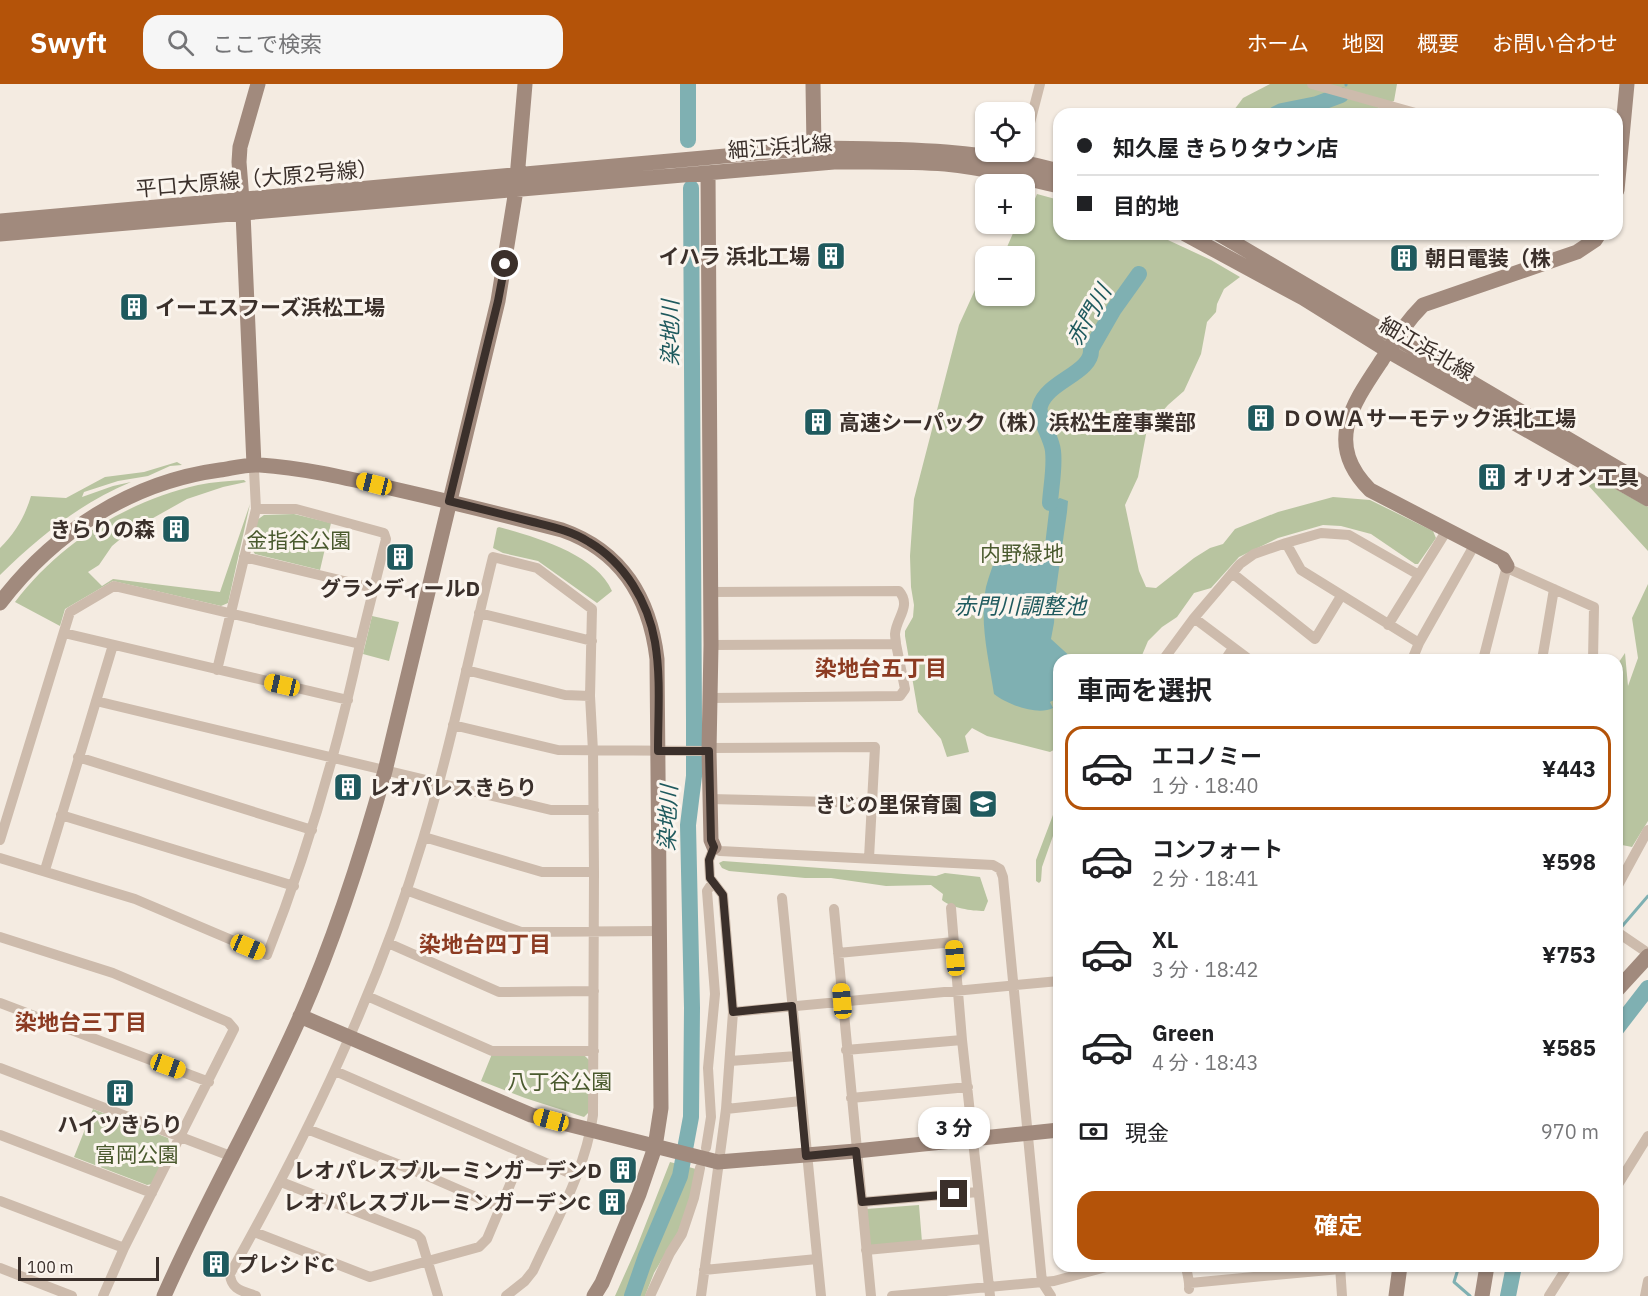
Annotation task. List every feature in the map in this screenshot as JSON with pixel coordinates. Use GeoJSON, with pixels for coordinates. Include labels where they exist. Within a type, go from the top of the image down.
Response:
{"type":"FeatureCollection","features":[{"type":"Feature","properties":{"kind":"street"},"geometry":{"type":"LineString","coordinates":[[217,670],[256,509],[259,467],[239,170],[240,147],[258,84]]}},
{"type":"Feature","properties":{"kind":"street"},"geometry":{"type":"LineString","coordinates":[[164,1296],[192,1234],[233,1157],[300,1016],[346,898],[385,771],[498,301],[517,183],[525,84]]}},
{"type":"Feature","properties":{"kind":"street"},"geometry":{"type":"LineString","coordinates":[[813,84],[814,148]]}},
{"type":"Feature","properties":{"kind":"street"},"geometry":{"type":"LineString","coordinates":[[1035,104],[1040,84]]}},
{"type":"Feature","properties":{"kind":"street"},"geometry":{"type":"LineString","coordinates":[[1312,84],[1398,108]]}},
{"type":"Feature","properties":{"kind":"street"},"geometry":{"type":"LineString","coordinates":[[1623,121],[1627,84]]}},
{"type":"Feature","properties":{"kind":"street","name":"細江浜北線"},"geometry":{"type":"LineString","coordinates":[[694,168],[814,148],[975,151]]}},
{"type":"Feature","properties":{"kind":"street","name":"細江浜北線"},"geometry":{"type":"LineString","coordinates":[[1035,159],[1053,168]]}},
{"type":"Feature","properties":{"kind":"street","name":"細江浜北線"},"geometry":{"type":"LineString","coordinates":[[517,183],[694,168],[883,162],[946,164],[1015,175],[1053,184]]}},
{"type":"Feature","properties":{"kind":"street"},"geometry":{"type":"LineString","coordinates":[[694,168],[710,592],[710,698],[707,750],[711,840],[714,847],[720,850],[993,865],[1000,868],[1003,877],[1042,1282],[1051,1296]]}},
{"type":"Feature","properties":{"kind":"street","name":"平口大原線（大原2号線）"},"geometry":{"type":"LineString","coordinates":[[0,234],[242,207],[517,183]]}},
{"type":"Feature","properties":{"kind":"street","name":"平口大原線（大原2号線）"},"geometry":{"type":"LineString","coordinates":[[0,221],[242,207]]}},
{"type":"Feature","properties":{"kind":"street","name":"細江浜北線"},"geometry":{"type":"LineString","coordinates":[[1196,240],[1392,344],[1648,486]]}},
{"type":"Feature","properties":{"kind":"street","name":"細江浜北線"},"geometry":{"type":"LineString","coordinates":[[1228,240],[1392,344],[1648,499]]}},
{"type":"Feature","properties":{"kind":"street"},"geometry":{"type":"LineString","coordinates":[[1593,654],[1594,607],[1507,567],[1503,559],[1370,490],[1360,480],[1348,458],[1345,445],[1348,418],[1361,391],[1409,319],[1423,305],[1577,252],[1595,240]]}},
{"type":"Feature","properties":{"kind":"street"},"geometry":{"type":"LineString","coordinates":[[0,603],[41,557],[64,536],[98,512],[123,499],[174,479],[202,472],[259,467],[325,472],[570,532],[591,543],[626,575],[651,621],[657,659],[660,1108],[655,1147],[639,1194],[602,1283],[594,1296]]}},
{"type":"Feature","properties":{"kind":"street"},"geometry":{"type":"LineString","coordinates":[[0,858],[135,899],[267,955],[294,886],[334,758],[386,539],[382,531],[296,509],[256,509]]}},
{"type":"Feature","properties":{"kind":"street"},"geometry":{"type":"LineString","coordinates":[[1388,625],[1447,530]]}},
{"type":"Feature","properties":{"kind":"street"},"geometry":{"type":"LineString","coordinates":[[1167,654],[1194,618],[1248,557],[1286,543],[1322,533],[1349,535],[1419,575]]}},
{"type":"Feature","properties":{"kind":"street"},"geometry":{"type":"LineString","coordinates":[[1286,543],[1301,570],[1419,643]]}},
{"type":"Feature","properties":{"kind":"street"},"geometry":{"type":"LineString","coordinates":[[1414,654],[1475,544]]}},
{"type":"Feature","properties":{"kind":"street"},"geometry":{"type":"LineString","coordinates":[[256,1296],[235,1288],[231,1274],[281,1182],[351,1038],[388,943],[424,837],[493,556],[537,568],[592,609],[590,696],[594,810],[594,1101],[591,1132],[576,1176],[531,1274],[506,1296]]}},
{"type":"Feature","properties":{"kind":"street"},"geometry":{"type":"LineString","coordinates":[[244,557],[373,588]]}},
{"type":"Feature","properties":{"kind":"street"},"geometry":{"type":"LineString","coordinates":[[1485,654],[1507,567]]}},
{"type":"Feature","properties":{"kind":"street"},"geometry":{"type":"LineString","coordinates":[[1232,573],[1315,639],[1341,596]]}},
{"type":"Feature","properties":{"kind":"street"},"geometry":{"type":"LineString","coordinates":[[0,840],[70,612],[114,586],[360,644]]}},
{"type":"Feature","properties":{"kind":"street"},"geometry":{"type":"LineString","coordinates":[[1543,654],[1554,589]]}},
{"type":"Feature","properties":{"kind":"street"},"geometry":{"type":"LineString","coordinates":[[710,592],[899,591],[904,597],[904,608],[895,633],[905,689],[900,696],[710,698]]}},
{"type":"Feature","properties":{"kind":"street"},"geometry":{"type":"LineString","coordinates":[[479,613],[592,640]]}},
{"type":"Feature","properties":{"kind":"street"},"geometry":{"type":"LineString","coordinates":[[1194,618],[1242,654]]}},
{"type":"Feature","properties":{"kind":"street"},"geometry":{"type":"LineString","coordinates":[[64,633],[348,700]]}},
{"type":"Feature","properties":{"kind":"street"},"geometry":{"type":"LineString","coordinates":[[711,645],[896,644]]}},
{"type":"Feature","properties":{"kind":"street"},"geometry":{"type":"LineString","coordinates":[[45,870],[113,645]]}},
{"type":"Feature","properties":{"kind":"street"},"geometry":{"type":"LineString","coordinates":[[1229,654],[1233,648]]}},
{"type":"Feature","properties":{"kind":"street"},"geometry":{"type":"LineString","coordinates":[[466,670],[566,695],[590,696]]}},
{"type":"Feature","properties":{"kind":"street"},"geometry":{"type":"LineString","coordinates":[[96,701],[551,810],[594,810]]}},
{"type":"Feature","properties":{"kind":"street"},"geometry":{"type":"LineString","coordinates":[[453,725],[555,750],[679,751],[875,747],[869,858]]}},
{"type":"Feature","properties":{"kind":"street"},"geometry":{"type":"LineString","coordinates":[[78,757],[312,830]]}},
{"type":"Feature","properties":{"kind":"street"},"geometry":{"type":"LineString","coordinates":[[710,799],[872,803]]}},
{"type":"Feature","properties":{"kind":"street"},"geometry":{"type":"LineString","coordinates":[[61,815],[294,886]]}},
{"type":"Feature","properties":{"kind":"street"},"geometry":{"type":"LineString","coordinates":[[1623,876],[1648,830]]}},
{"type":"Feature","properties":{"kind":"street"},"geometry":{"type":"LineString","coordinates":[[424,837],[542,872],[594,872]]}},
{"type":"Feature","properties":{"kind":"street"},"geometry":{"type":"LineString","coordinates":[[701,1296],[726,1109],[733,1012],[723,895],[710,878],[709,860],[714,847]]}},
{"type":"Feature","properties":{"kind":"street"},"geometry":{"type":"LineString","coordinates":[[650,1296],[670,1252],[682,1234],[694,1198],[711,1117],[708,1068],[716,994],[707,891],[713,882]]}},
{"type":"Feature","properties":{"kind":"street"},"geometry":{"type":"LineString","coordinates":[[406,890],[521,932],[659,931]]}},
{"type":"Feature","properties":{"kind":"street"},"geometry":{"type":"LineString","coordinates":[[782,898],[821,1296]]}},
{"type":"Feature","properties":{"kind":"street"},"geometry":{"type":"LineString","coordinates":[[951,908],[962,1040],[989,1292]]}},
{"type":"Feature","properties":{"kind":"street"},"geometry":{"type":"LineString","coordinates":[[834,909],[871,1296]]}},
{"type":"Feature","properties":{"kind":"street"},"geometry":{"type":"LineString","coordinates":[[1623,936],[1648,954],[1623,983]]}},
{"type":"Feature","properties":{"kind":"street"},"geometry":{"type":"LineString","coordinates":[[0,938],[113,973],[231,1024],[234,1032],[124,1248],[103,1296]]}},
{"type":"Feature","properties":{"kind":"street"},"geometry":{"type":"LineString","coordinates":[[838,953],[954,942]]}},
{"type":"Feature","properties":{"kind":"street"},"geometry":{"type":"LineString","coordinates":[[388,943],[499,992],[594,991]]}},
{"type":"Feature","properties":{"kind":"street"},"geometry":{"type":"LineString","coordinates":[[733,1012],[1053,982]]}},
{"type":"Feature","properties":{"kind":"street"},"geometry":{"type":"LineString","coordinates":[[367,996],[492,1051],[594,1051]]}},
{"type":"Feature","properties":{"kind":"street"},"geometry":{"type":"LineString","coordinates":[[0,1003],[209,1082]]}},
{"type":"Feature","properties":{"kind":"street"},"geometry":{"type":"LineString","coordinates":[[300,1016],[531,1115],[591,1132],[718,1162],[806,1156],[1053,1131]]}},
{"type":"Feature","properties":{"kind":"street"},"geometry":{"type":"LineString","coordinates":[[846,1050],[962,1040]]}},
{"type":"Feature","properties":{"kind":"street"},"geometry":{"type":"LineString","coordinates":[[730,1061],[797,1056]]}},
{"type":"Feature","properties":{"kind":"street"},"geometry":{"type":"LineString","coordinates":[[0,1068],[233,1157]]}},
{"type":"Feature","properties":{"kind":"street"},"geometry":{"type":"LineString","coordinates":[[335,1071],[576,1176]]}},
{"type":"Feature","properties":{"kind":"street"},"geometry":{"type":"LineString","coordinates":[[851,1098],[968,1087]]}},
{"type":"Feature","properties":{"kind":"street"},"geometry":{"type":"LineString","coordinates":[[726,1109],[801,1101]]}},
{"type":"Feature","properties":{"kind":"street"},"geometry":{"type":"LineString","coordinates":[[307,1129],[423,1174],[501,1208]]}},
{"type":"Feature","properties":{"kind":"street"},"geometry":{"type":"LineString","coordinates":[[0,1135],[152,1193]]}},
{"type":"Feature","properties":{"kind":"street"},"geometry":{"type":"LineString","coordinates":[[1623,1176],[1648,1136]]}},
{"type":"Feature","properties":{"kind":"street"},"geometry":{"type":"LineString","coordinates":[[254,1232],[370,1277],[428,1262],[485,1244],[523,1154]]}},
{"type":"Feature","properties":{"kind":"street"},"geometry":{"type":"LineString","coordinates":[[281,1182],[417,1235],[421,1239],[438,1296]]}},
{"type":"Feature","properties":{"kind":"street"},"geometry":{"type":"LineString","coordinates":[[862,1202],[978,1192]]}},
{"type":"Feature","properties":{"kind":"street"},"geometry":{"type":"LineString","coordinates":[[0,1201],[124,1248]]}},
{"type":"Feature","properties":{"kind":"street"},"geometry":{"type":"LineString","coordinates":[[866,1250],[983,1239]]}},
{"type":"Feature","properties":{"kind":"street"},"geometry":{"type":"LineString","coordinates":[[704,1270],[817,1259]]}},
{"type":"Feature","properties":{"kind":"street"},"geometry":{"type":"LineString","coordinates":[[0,1268],[72,1296]]}},
{"type":"Feature","properties":{"kind":"street"},"geometry":{"type":"LineString","coordinates":[[892,1296],[989,1292],[1054,1281],[1080,1272]]}},
{"type":"Feature","properties":{"kind":"street"},"geometry":{"type":"LineString","coordinates":[[1187,1272],[1189,1287],[1302,1272]]}},
{"type":"Feature","properties":{"kind":"street"},"geometry":{"type":"LineString","coordinates":[[1340,1272],[1342,1296]]}},
{"type":"Feature","properties":{"kind":"street"},"geometry":{"type":"LineString","coordinates":[[1396,1296],[1399,1272]]}},
{"type":"Feature","properties":{"kind":"street"},"geometry":{"type":"LineString","coordinates":[[1482,1296],[1485,1272]]}},
{"type":"Feature","properties":{"kind":"street"},"geometry":{"type":"LineString","coordinates":[[1549,1296],[1564,1272]]}},
{"type":"Feature","properties":{"kind":"street"},"geometry":{"type":"LineString","coordinates":[[1645,1296],[1648,1281]]}},
{"type":"Feature","properties":{"kind":"green space"},"geometry":{"type":"Polygon","coordinates":[[[1270,84],[1397,84],[1394,101],[1378,108],[1236,108],[1243,98],[1270,84]]]}},
{"type":"Feature","properties":{"kind":"green space","name":"内野緑地"},"geometry":{"type":"Polygon","coordinates":[[[1037,194],[1053,198],[1053,240],[1168,240],[1211,260],[1240,277],[1224,289],[1216,312],[1207,322],[1201,354],[1184,391],[1147,429],[1138,477],[1125,505],[1139,571],[1146,587],[1156,588],[1194,558],[1210,548],[1223,544],[1235,529],[1278,512],[1333,497],[1370,500],[1433,531],[1436,538],[1418,564],[1371,534],[1341,526],[1323,525],[1278,538],[1239,557],[1211,588],[1194,593],[1177,617],[1162,627],[1148,641],[1143,654],[1053,654],[1053,750],[1050,752],[987,736],[972,728],[965,736],[969,752],[947,757],[941,739],[918,712],[905,636],[905,631],[913,617],[914,605],[910,556],[914,499],[959,325],[975,290],[975,306],[1035,306],[1035,246],[1007,246],[1013,234],[1035,234],[1037,194]]]}},
{"type":"Feature","properties":{"kind":"green space"},"geometry":{"type":"Polygon","coordinates":[[[177,462],[182,465],[170,466],[148,476],[118,481],[84,492],[82,497],[131,482],[94,500],[61,522],[0,575],[0,548],[19,523],[31,496],[66,498],[105,477],[144,472],[177,462]]]}},
{"type":"Feature","properties":{"kind":"green space"},"geometry":{"type":"Polygon","coordinates":[[[244,480],[246,482],[187,499],[130,531],[112,546],[99,565],[88,572],[102,586],[113,579],[220,592],[250,504],[228,603],[221,606],[113,581],[65,609],[60,626],[15,602],[52,561],[96,528],[120,514],[171,492],[215,482],[244,480]]]}},
{"type":"Feature","properties":{"kind":"green space"},"geometry":{"type":"Polygon","coordinates":[[[1603,482],[1648,507],[1648,551],[1587,484],[1603,482]]]}},
{"type":"Feature","properties":{"kind":"green space","name":"金指谷公園"},"geometry":{"type":"Polygon","coordinates":[[[294,514],[331,523],[320,570],[255,554],[250,547],[257,520],[264,515],[294,514]]]}},
{"type":"Feature","properties":{"kind":"green space"},"geometry":{"type":"Polygon","coordinates":[[[499,527],[546,542],[579,557],[604,578],[612,591],[597,603],[538,561],[503,553],[493,548],[499,527]]]}},
{"type":"Feature","properties":{"kind":"green space"},"geometry":{"type":"Polygon","coordinates":[[[1648,584],[1648,821],[1632,847],[1623,845],[1623,656],[1625,653],[1628,686],[1638,658],[1632,618],[1648,584]]]}},
{"type":"Feature","properties":{"kind":"green space"},"geometry":{"type":"Polygon","coordinates":[[[372,616],[399,622],[389,661],[363,654],[372,616]]]}},
{"type":"Feature","properties":{"kind":"green space"},"geometry":{"type":"Polygon","coordinates":[[[1053,815],[1053,836],[1039,883],[1036,881],[1036,860],[1053,815]]]}},
{"type":"Feature","properties":{"kind":"green space"},"geometry":{"type":"Polygon","coordinates":[[[723,861],[936,876],[945,873],[980,877],[988,901],[984,911],[968,910],[946,903],[942,900],[943,894],[931,885],[886,886],[831,878],[729,871],[722,868],[719,863],[723,861]]]}},
{"type":"Feature","properties":{"kind":"green space","name":"八丁谷公園"},"geometry":{"type":"Polygon","coordinates":[[[492,1054],[584,1055],[590,1061],[589,1112],[584,1117],[481,1081],[492,1054]]]}},
{"type":"Feature","properties":{"kind":"green space","name":"富岡公園"},"geometry":{"type":"Polygon","coordinates":[[[93,1109],[168,1138],[170,1146],[152,1184],[147,1185],[74,1157],[93,1109]]]}},
{"type":"Feature","properties":{"kind":"green space"},"geometry":{"type":"Polygon","coordinates":[[[670,1162],[696,1169],[689,1201],[678,1232],[654,1273],[645,1296],[615,1296],[636,1249],[670,1162]]]}},
{"type":"Feature","properties":{"kind":"green space"},"geometry":{"type":"Polygon","coordinates":[[[919,1205],[922,1242],[870,1247],[866,1209],[919,1205]]]}},
{"type":"Feature","properties":{"kind":"water","name":"赤門川調整池"},"geometry":{"type":"Polygon","coordinates":[[[1060,498],[1068,501],[1051,639],[1067,654],[1053,654],[1053,700],[1050,702],[1053,708],[1039,711],[1007,702],[994,694],[985,641],[984,600],[987,582],[998,551],[1034,557],[1035,553],[1044,554],[1050,503],[1060,498]]]}},
{"type":"Feature","properties":{"kind":"waterway","name":"染地川"},"geometry":{"type":"LineString","coordinates":[[688,84],[688,140]]}},
{"type":"Feature","properties":{"kind":"waterway"},"geometry":{"type":"LineString","coordinates":[[1297,108],[1317,104],[1341,95]]}},
{"type":"Feature","properties":{"kind":"waterway","name":"染地川"},"geometry":{"type":"LineString","coordinates":[[632,1296],[646,1256],[680,1176],[691,1117],[692,1008],[688,825],[694,776],[691,188]]}},
{"type":"Feature","properties":{"kind":"waterway","name":"赤門川"},"geometry":{"type":"LineString","coordinates":[[1050,503],[1053,451],[1041,416],[1040,406],[1044,397],[1051,390],[1085,365],[1090,357],[1091,349],[1114,309],[1139,274]]}},
{"type":"Feature","properties":{"kind":"waterway"},"geometry":{"type":"LineString","coordinates":[[1623,925],[1648,896]]}},
{"type":"Feature","properties":{"kind":"waterway"},"geometry":{"type":"LineString","coordinates":[[1623,1020],[1648,988]]}},
{"type":"Feature","properties":{"kind":"waterway"},"geometry":{"type":"LineString","coordinates":[[1457,1272],[1454,1282],[1470,1296]]}},
{"type":"Feature","properties":{"kind":"waterway"},"geometry":{"type":"LineString","coordinates":[[1508,1296],[1513,1272]]}},
{"type":"Feature","properties":{"kind":"place","name":"イハラ 浜北工場"},"geometry":{"type":"Point","coordinates":[831,256]}},
{"type":"Feature","properties":{"kind":"place","name":"朝日電装（株"},"geometry":{"type":"Point","coordinates":[1404,258]}},
{"type":"Feature","properties":{"kind":"place","name":"イーエスフーズ浜松工場"},"geometry":{"type":"Point","coordinates":[134,307]}},
{"type":"Feature","properties":{"kind":"place","name":"ＤＯＷＡサーモテック浜北工場"},"geometry":{"type":"Point","coordinates":[1261,418]}},
{"type":"Feature","properties":{"kind":"place","name":"高速シーパック（株）浜松生産事業部"},"geometry":{"type":"Point","coordinates":[818,422]}},
{"type":"Feature","properties":{"kind":"place","name":"オリオン工具"},"geometry":{"type":"Point","coordinates":[1492,477]}},
{"type":"Feature","properties":{"kind":"place","name":"きらりの森"},"geometry":{"type":"Point","coordinates":[176,529]}},
{"type":"Feature","properties":{"kind":"place","name":"グランディールD"},"geometry":{"type":"Point","coordinates":[400,557]}},
{"type":"Feature","properties":{"kind":"place","name":"レオパレスきらり"},"geometry":{"type":"Point","coordinates":[348,787]}},
{"type":"Feature","properties":{"kind":"place","name":"きじの里保育園"},"geometry":{"type":"Point","coordinates":[983,804]}},
{"type":"Feature","properties":{"kind":"place","name":"ハイツきらり"},"geometry":{"type":"Point","coordinates":[120,1093]}},
{"type":"Feature","properties":{"kind":"place","name":"レオパレスブルーミンガーデンD"},"geometry":{"type":"Point","coordinates":[623,1170]}},
{"type":"Feature","properties":{"kind":"place","name":"レオパレスブルーミンガーデンC"},"geometry":{"type":"Point","coordinates":[612,1202]}},
{"type":"Feature","properties":{"kind":"place","name":"プレシドC"},"geometry":{"type":"Point","coordinates":[216,1264]}},
{"type":"Feature","properties":{"kind":"district","name":"染地台五丁目"},"geometry":{"type":"Point","coordinates":[881,667]}},
{"type":"Feature","properties":{"kind":"district","name":"染地台四丁目"},"geometry":{"type":"Point","coordinates":[485,943]}},
{"type":"Feature","properties":{"kind":"district","name":"染地台三丁目"},"geometry":{"type":"Point","coordinates":[81,1021]}},
{"type":"Feature","properties":{"kind":"route"},"geometry":{"type":"LineString","coordinates":[[505,264],[449,501],[570,532],[591,543],[626,575],[637,591],[651,621],[657,659],[658,751],[709,751],[711,840],[714,847],[709,860],[710,878],[723,895],[733,1012],[792,1006],[806,1156],[856,1151],[862,1202],[954,1194]]}}]}
